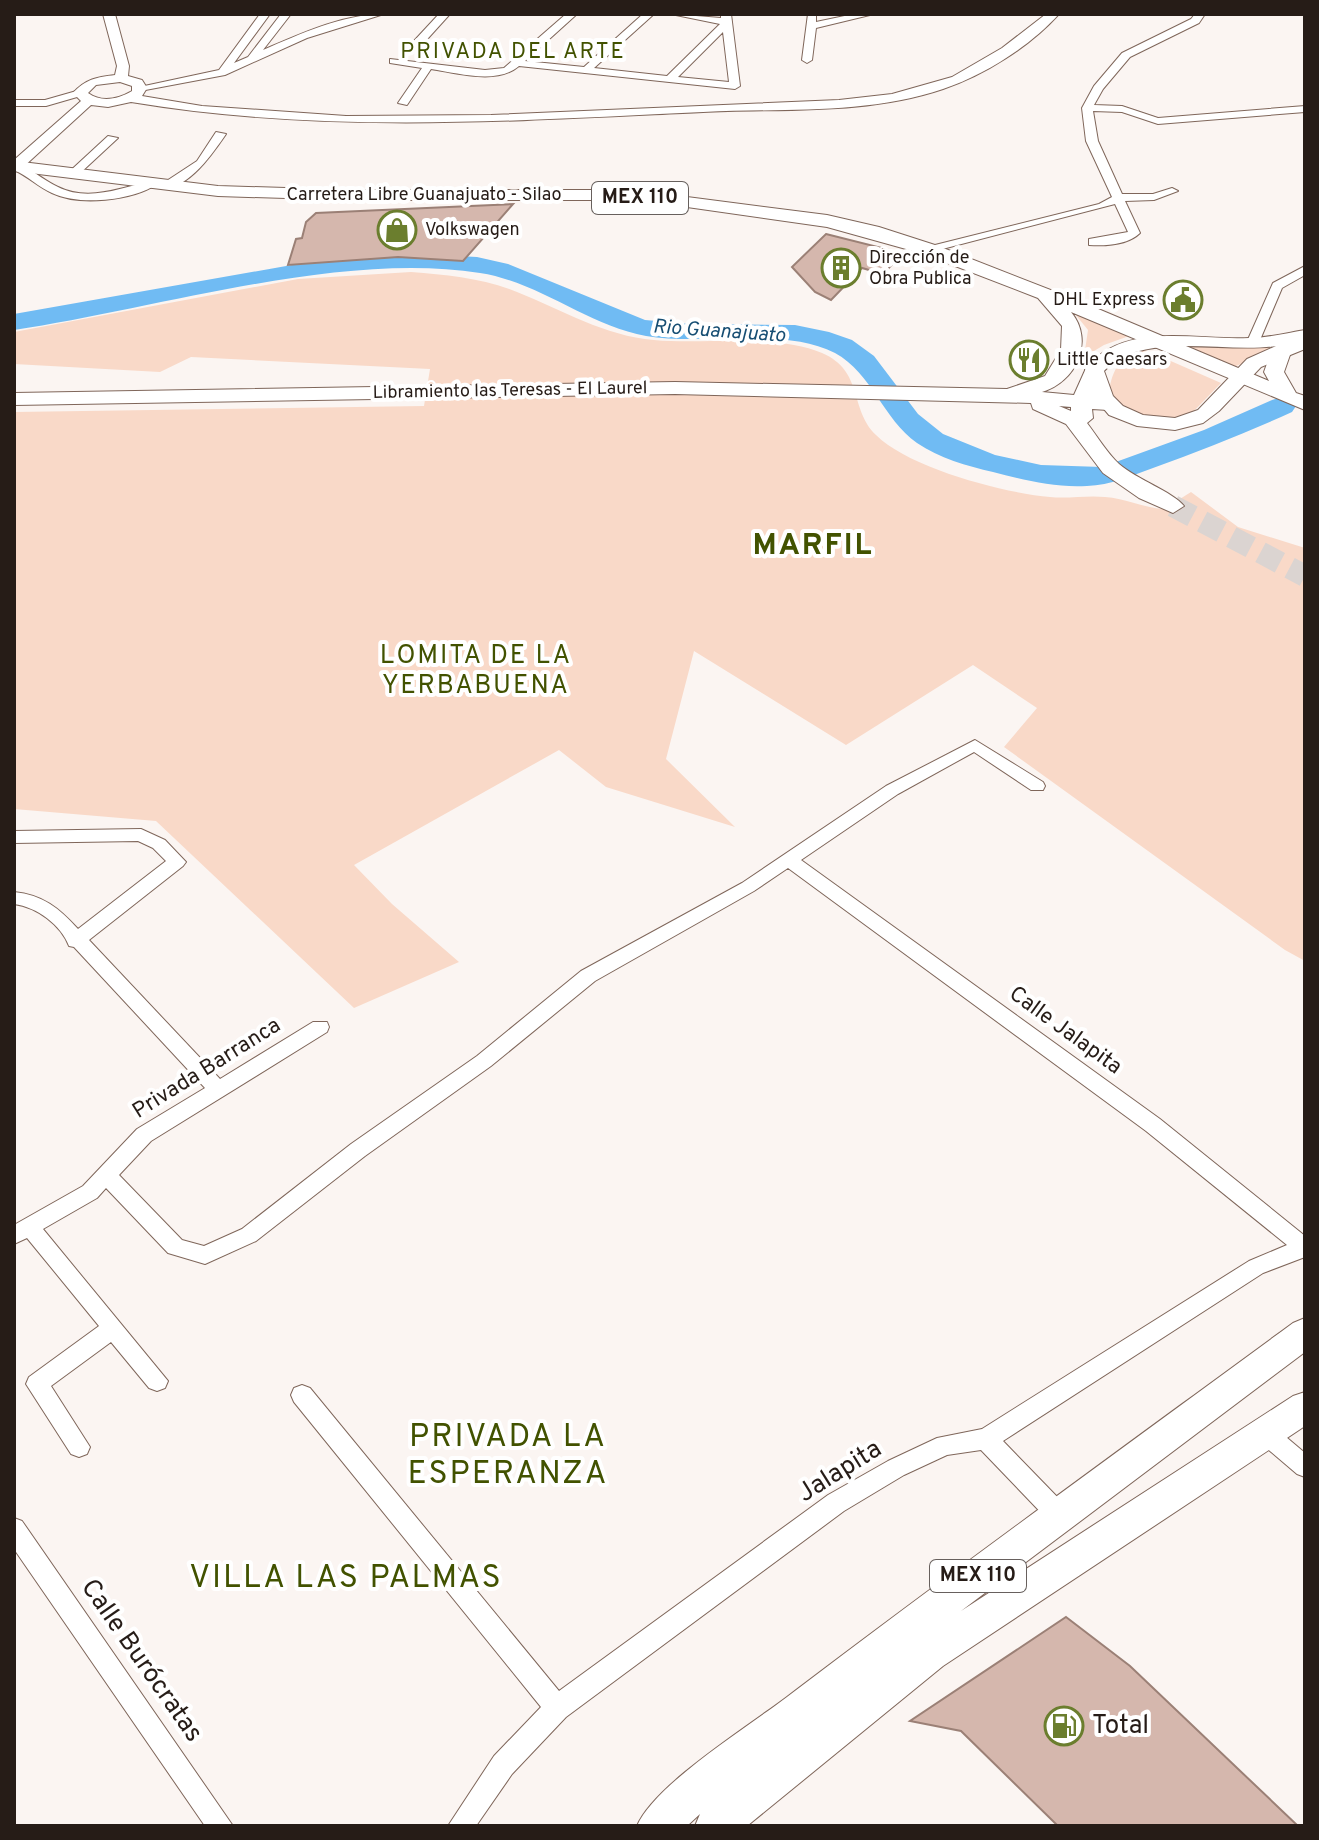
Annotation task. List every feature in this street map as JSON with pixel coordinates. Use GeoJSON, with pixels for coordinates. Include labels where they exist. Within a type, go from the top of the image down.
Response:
{"type":"FeatureCollection","features":[{"type":"Feature","properties":{"kind":"main road","name":"Carretera Libre Guanajuato - Silao"},"geometry":{"type":"LineString","coordinates":[[15,166],[158,185],[260,194],[633,197],[827,221],[872,231],[931,250],[1047,298],[1077,307],[1237,376]]}},
{"type":"Feature","properties":{"kind":"main road"},"geometry":{"type":"LineString","coordinates":[[1007,395],[1046,384],[1059,373],[1071,352],[1075,339],[1073,326],[1047,298]]}},
{"type":"Feature","properties":{"kind":"main road"},"geometry":{"type":"LineString","coordinates":[[1077,307],[1218,345]]}},
{"type":"Feature","properties":{"kind":"main road"},"geometry":{"type":"LineString","coordinates":[[1083,429],[1081,403],[1094,370],[1109,352],[1135,344],[1252,344],[1305,336]]}},
{"type":"Feature","properties":{"kind":"main road"},"geometry":{"type":"LineString","coordinates":[[1007,395],[1108,404],[1139,420],[1157,423],[1187,421],[1196,419],[1208,409],[1237,376],[1255,362],[1305,342]]}},
{"type":"Feature","properties":{"kind":"main road"},"geometry":{"type":"LineString","coordinates":[[1281,352],[1274,372],[1297,400]]}},
{"type":"Feature","properties":{"kind":"main road"},"geometry":{"type":"LineString","coordinates":[[1094,370],[1108,404]]}},
{"type":"Feature","properties":{"kind":"main road","name":"MEX 110"},"geometry":{"type":"LineString","coordinates":[[1237,376],[1297,400]]}},
{"type":"Feature","properties":{"kind":"main road","name":"Libramiento las Teresas - El Laurel"},"geometry":{"type":"LineString","coordinates":[[14,399],[675,388],[1007,395]]}},
{"type":"Feature","properties":{"kind":"main road"},"geometry":{"type":"LineString","coordinates":[[1007,395],[1061,414],[1083,429],[1111,468],[1173,506]]}},
{"type":"Feature","properties":{"kind":"main road","name":"MEX 110"},"geometry":{"type":"LineString","coordinates":[[657,1826],[694,1792],[1305,1333]]}},
{"type":"Feature","properties":{"kind":"main road","name":"MEX 110"},"geometry":{"type":"LineString","coordinates":[[715,1826],[930,1653],[1305,1407]]}},
{"type":"Feature","properties":{"kind":"street"},"geometry":{"type":"LineString","coordinates":[[109,14],[123,66],[121,78]]}},
{"type":"Feature","properties":{"kind":"street"},"geometry":{"type":"LineString","coordinates":[[221,73],[265,14]]}},
{"type":"Feature","properties":{"kind":"street"},"geometry":{"type":"LineString","coordinates":[[252,58],[286,14]]}},
{"type":"Feature","properties":{"kind":"street"},"geometry":{"type":"LineString","coordinates":[[14,103],[46,103],[84,97],[110,103],[136,93],[221,73],[303,36],[379,14]]}},
{"type":"Feature","properties":{"kind":"street"},"geometry":{"type":"LineString","coordinates":[[417,44],[445,14]]}},
{"type":"Feature","properties":{"kind":"street"},"geometry":{"type":"LineString","coordinates":[[394,61],[497,74],[518,63],[572,14]]}},
{"type":"Feature","properties":{"kind":"street"},"geometry":{"type":"LineString","coordinates":[[588,68],[649,14]]}},
{"type":"Feature","properties":{"kind":"street"},"geometry":{"type":"LineString","coordinates":[[676,14],[727,18]]}},
{"type":"Feature","properties":{"kind":"street"},"geometry":{"type":"LineString","coordinates":[[807,60],[812,14]]}},
{"type":"Feature","properties":{"kind":"street"},"geometry":{"type":"LineString","coordinates":[[811,26],[869,14]]}},
{"type":"Feature","properties":{"kind":"street"},"geometry":{"type":"LineString","coordinates":[[136,93],[169,105],[286,116],[431,121],[625,115],[849,102],[918,92],[967,76],[999,59],[1053,14]]}},
{"type":"Feature","properties":{"kind":"street"},"geometry":{"type":"LineString","coordinates":[[1093,242],[1127,238],[1134,233],[1092,141],[1087,108],[1098,88],[1126,55],[1195,21],[1200,14]]}},
{"type":"Feature","properties":{"kind":"street"},"geometry":{"type":"LineString","coordinates":[[518,63],[588,68],[735,86],[727,18]]}},
{"type":"Feature","properties":{"kind":"street"},"geometry":{"type":"LineString","coordinates":[[671,78],[727,18]]}},
{"type":"Feature","properties":{"kind":"street"},"geometry":{"type":"LineString","coordinates":[[403,103],[429,65]]}},
{"type":"Feature","properties":{"kind":"street"},"geometry":{"type":"LineString","coordinates":[[136,93],[137,83],[121,78],[92,82],[84,97],[15,166],[41,179],[50,188],[67,194],[96,197],[158,185],[201,163],[220,134]]}},
{"type":"Feature","properties":{"kind":"street"},"geometry":{"type":"LineString","coordinates":[[1087,108],[1120,108],[1144,120],[1158,121],[1305,109]]}},
{"type":"Feature","properties":{"kind":"street"},"geometry":{"type":"LineString","coordinates":[[73,174],[112,138]]}},
{"type":"Feature","properties":{"kind":"street"},"geometry":{"type":"LineString","coordinates":[[931,250],[1103,206],[1118,198],[1154,197],[1172,191]]}},
{"type":"Feature","properties":{"kind":"street"},"geometry":{"type":"LineString","coordinates":[[1252,344],[1277,286],[1305,270]]}},
{"type":"Feature","properties":{"kind":"street"},"geometry":{"type":"LineString","coordinates":[[106,1175],[175,1247],[205,1255],[249,1235],[358,1150],[484,1061],[588,976],[790,861],[892,790],[975,745],[1037,786]]}},
{"type":"Feature","properties":{"kind":"street"},"geometry":{"type":"LineString","coordinates":[[14,837],[141,835],[159,844],[177,862],[75,941]]}},
{"type":"Feature","properties":{"kind":"street","name":"Calle Jalapita"},"geometry":{"type":"LineString","coordinates":[[790,861],[1153,1125],[1305,1248]]}},
{"type":"Feature","properties":{"kind":"street"},"geometry":{"type":"LineString","coordinates":[[14,898],[29,900],[51,911],[75,941],[219,1090]]}},
{"type":"Feature","properties":{"kind":"street","name":"Privada Barranca"},"geometry":{"type":"LineString","coordinates":[[22,1231],[90,1192],[144,1135],[320,1027]]}},
{"type":"Feature","properties":{"kind":"street"},"geometry":{"type":"LineString","coordinates":[[22,1231],[113,1328],[157,1381]]}},
{"type":"Feature","properties":{"kind":"street","name":"Jalapita"},"geometry":{"type":"LineString","coordinates":[[461,1826],[503,1765],[557,1708],[836,1503],[896,1468],[945,1445],[986,1439],[1256,1267],[1305,1248]]}},
{"type":"Feature","properties":{"kind":"street"},"geometry":{"type":"LineString","coordinates":[[79,1447],[37,1384],[113,1328]]}},
{"type":"Feature","properties":{"kind":"street"},"geometry":{"type":"LineString","coordinates":[[302,1395],[557,1708]]}},
{"type":"Feature","properties":{"kind":"street"},"geometry":{"type":"LineString","coordinates":[[1265,1433],[1305,1467]]}},
{"type":"Feature","properties":{"kind":"street"},"geometry":{"type":"LineString","coordinates":[[986,1439],[1059,1515]]}},
{"type":"Feature","properties":{"kind":"street","name":"Calle Burócratas"},"geometry":{"type":"LineString","coordinates":[[14,1529],[220,1826]]}},
{"type":"Feature","properties":{"kind":"shaded area"},"geometry":{"type":"Polygon","coordinates":[[[411,272],[491,283],[601,328],[636,338],[762,341],[804,347],[822,353],[844,370],[862,414],[876,435],[891,447],[933,468],[1031,495],[1112,498],[1164,509],[1191,492],[1238,527],[1305,548],[1305,961],[1285,950],[1004,747],[1037,708],[973,665],[846,745],[694,651],[666,759],[735,827],[606,787],[559,750],[354,865],[392,904],[459,962],[354,1008],[156,821],[14,809],[14,412],[424,406],[430,369],[191,357],[160,372],[14,364],[14,332],[298,279],[411,272]]]}},
{"type":"Feature","properties":{"kind":"shaded area"},"geometry":{"type":"Polygon","coordinates":[[[1075,314],[1129,336],[1104,345],[1084,357],[1088,330],[1075,314]]]}},
{"type":"Feature","properties":{"kind":"shaded area"},"geometry":{"type":"Polygon","coordinates":[[[1188,347],[1279,347],[1234,367],[1188,347]]]}},
{"type":"Feature","properties":{"kind":"shaded area"},"geometry":{"type":"Polygon","coordinates":[[[1141,348],[1221,383],[1191,414],[1166,419],[1149,418],[1121,407],[1109,392],[1112,377],[1128,355],[1141,348]]]}},
{"type":"Feature","properties":{"kind":"building","name":"Volkswagen"},"geometry":{"type":"Polygon","coordinates":[[[513,204],[463,261],[398,257],[288,265],[296,239],[302,238],[306,222],[316,213],[513,204]]]}},
{"type":"Feature","properties":{"kind":"building","name":"Dirección de Obra Publica"},"geometry":{"type":"Polygon","coordinates":[[[826,234],[882,248],[878,253],[898,258],[883,274],[862,268],[831,300],[815,292],[792,267],[826,234]]]}},
{"type":"Feature","properties":{"kind":"building","name":"Total"},"geometry":{"type":"Polygon","coordinates":[[[1066,1617],[1130,1666],[1298,1826],[1058,1826],[961,1731],[910,1721],[1066,1617]]]}},
{"type":"Feature","properties":{"kind":"waterway","name":"Rio Guanajuato"},"geometry":{"type":"LineString","coordinates":[[14,322],[303,271],[362,264],[420,262],[477,265],[520,276],[620,321],[641,327],[665,331],[795,333],[842,346],[865,362],[908,420],[925,436],[968,455],[1041,474],[1070,477],[1110,474],[1214,436],[1282,406]]}},
{"type":"Feature","properties":{"kind":"tunnel"},"geometry":{"type":"LineString","coordinates":[[1173,506],[1305,576]]}},
{"type":"Feature","properties":{"kind":"place","name":"Volkswagen"},"geometry":{"type":"Point","coordinates":[397,230]}},
{"type":"Feature","properties":{"kind":"place","name":"Dirección de Obra Publica"},"geometry":{"type":"Point","coordinates":[841,268]}},
{"type":"Feature","properties":{"kind":"place","name":"DHL Express"},"geometry":{"type":"Point","coordinates":[1183,300]}},
{"type":"Feature","properties":{"kind":"place","name":"Little Caesars"},"geometry":{"type":"Point","coordinates":[1029,360]}},
{"type":"Feature","properties":{"kind":"place","name":"Total"},"geometry":{"type":"Point","coordinates":[1064,1726]}},
{"type":"Feature","properties":{"kind":"district","name":"PRIVADA DEL ARTE"},"geometry":{"type":"Point","coordinates":[513,52]}},
{"type":"Feature","properties":{"kind":"district","name":"MARFIL"},"geometry":{"type":"Point","coordinates":[813,546]}},
{"type":"Feature","properties":{"kind":"district","name":"LOMITA DE LA YERBABUENA"},"geometry":{"type":"Point","coordinates":[476,671]}},
{"type":"Feature","properties":{"kind":"district","name":"PRIVADA LA ESPERANZA"},"geometry":{"type":"Point","coordinates":[508,1456]}},
{"type":"Feature","properties":{"kind":"district","name":"VILLA LAS PALMAS"},"geometry":{"type":"Point","coordinates":[346,1579]}}]}
